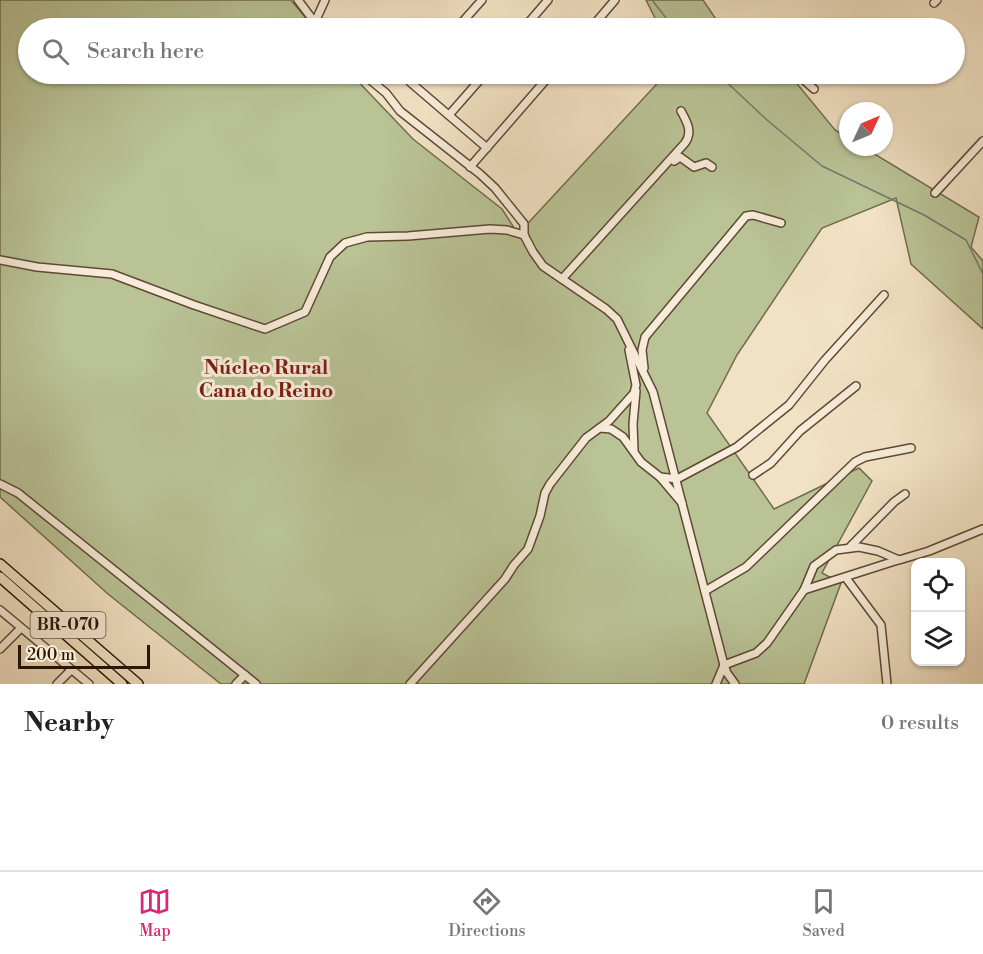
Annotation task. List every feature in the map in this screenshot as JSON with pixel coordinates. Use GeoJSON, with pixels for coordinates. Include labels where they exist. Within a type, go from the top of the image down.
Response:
{"type":"FeatureCollection","features":[{"type":"Feature","properties":{"kind":"highway","name":"BR-070"},"geometry":{"type":"LineString","coordinates":[[0,564],[138,684]]}},
{"type":"Feature","properties":{"kind":"highway","name":"BR-070"},"geometry":{"type":"LineString","coordinates":[[0,577],[122,684]]}},
{"type":"Feature","properties":{"kind":"street"},"geometry":{"type":"LineString","coordinates":[[298,0],[312,18]]}},
{"type":"Feature","properties":{"kind":"street"},"geometry":{"type":"LineString","coordinates":[[319,18],[325,0]]}},
{"type":"Feature","properties":{"kind":"street"},"geometry":{"type":"LineString","coordinates":[[466,18],[482,0]]}},
{"type":"Feature","properties":{"kind":"street"},"geometry":{"type":"LineString","coordinates":[[533,18],[548,0]]}},
{"type":"Feature","properties":{"kind":"street"},"geometry":{"type":"LineString","coordinates":[[600,18],[615,0]]}},
{"type":"Feature","properties":{"kind":"street"},"geometry":{"type":"LineString","coordinates":[[375,84],[386,93],[399,111],[480,174],[506,200],[524,224],[524,235],[537,260],[617,319],[653,392],[724,665],[735,684]]}},
{"type":"Feature","properties":{"kind":"street"},"geometry":{"type":"LineString","coordinates":[[413,84],[487,148]]}},
{"type":"Feature","properties":{"kind":"street"},"geometry":{"type":"LineString","coordinates":[[449,115],[476,84]]}},
{"type":"Feature","properties":{"kind":"street"},"geometry":{"type":"LineString","coordinates":[[470,167],[542,84]]}},
{"type":"Feature","properties":{"kind":"street"},"geometry":{"type":"LineString","coordinates":[[808,84],[814,89]]}},
{"type":"Feature","properties":{"kind":"street"},"geometry":{"type":"LineString","coordinates":[[562,279],[689,138],[689,130],[681,111]]}},
{"type":"Feature","properties":{"kind":"street"},"geometry":{"type":"LineString","coordinates":[[935,193],[983,141]]}},
{"type":"Feature","properties":{"kind":"street"},"geometry":{"type":"LineString","coordinates":[[570,271],[579,268],[587,255],[676,158],[683,158],[694,167],[706,163],[712,167]]}},
{"type":"Feature","properties":{"kind":"street"},"geometry":{"type":"LineString","coordinates":[[644,371],[642,351],[645,337],[746,216],[753,215],[781,223]]}},
{"type":"Feature","properties":{"kind":"street"},"geometry":{"type":"LineString","coordinates":[[0,260],[37,267],[112,274],[194,306],[265,329],[305,312],[330,257],[345,243],[367,237],[490,229],[524,235]]}},
{"type":"Feature","properties":{"kind":"street"},"geometry":{"type":"LineString","coordinates":[[660,477],[677,478],[737,447],[789,405],[825,360],[884,295]]}},
{"type":"Feature","properties":{"kind":"street"},"geometry":{"type":"LineString","coordinates":[[628,345],[636,385],[633,424],[634,452]]}},
{"type":"Feature","properties":{"kind":"street"},"geometry":{"type":"LineString","coordinates":[[410,684],[524,555],[540,516],[545,493],[586,438],[609,421],[634,393],[636,385]]}},
{"type":"Feature","properties":{"kind":"street"},"geometry":{"type":"LineString","coordinates":[[753,475],[771,463],[800,431],[856,386]]}},
{"type":"Feature","properties":{"kind":"street"},"geometry":{"type":"LineString","coordinates":[[600,428],[617,431],[628,442],[641,462],[660,477],[683,504]]}},
{"type":"Feature","properties":{"kind":"street"},"geometry":{"type":"LineString","coordinates":[[705,591],[746,567],[855,462],[865,457],[911,448]]}},
{"type":"Feature","properties":{"kind":"street"},"geometry":{"type":"LineString","coordinates":[[0,484],[18,493],[256,684]]}},
{"type":"Feature","properties":{"kind":"street"},"geometry":{"type":"LineString","coordinates":[[850,547],[894,502],[906,494]]}},
{"type":"Feature","properties":{"kind":"street"},"geometry":{"type":"LineString","coordinates":[[804,591],[929,551],[983,529]]}},
{"type":"Feature","properties":{"kind":"street"},"geometry":{"type":"LineString","coordinates":[[716,684],[724,665],[756,653],[767,643],[804,591],[814,566],[819,561],[836,550],[850,547],[878,551],[899,560]]}},
{"type":"Feature","properties":{"kind":"street"},"geometry":{"type":"LineString","coordinates":[[846,578],[880,625],[887,684]]}},
{"type":"Feature","properties":{"kind":"street"},"geometry":{"type":"LineString","coordinates":[[0,610],[89,684]]}},
{"type":"Feature","properties":{"kind":"street"},"geometry":{"type":"LineString","coordinates":[[0,649],[21,628]]}},
{"type":"Feature","properties":{"kind":"street"},"geometry":{"type":"LineString","coordinates":[[57,684],[71,670]]}},
{"type":"Feature","properties":{"kind":"street"},"geometry":{"type":"LineString","coordinates":[[236,684],[245,675]]}},
{"type":"Feature","properties":{"kind":"green space"},"geometry":{"type":"Polygon","coordinates":[[[0,0],[291,0],[306,18],[18,18],[18,84],[361,84],[413,139],[502,209],[518,234],[657,84],[797,84],[839,132],[839,156],[878,156],[979,217],[971,247],[983,261],[983,329],[911,264],[896,198],[822,228],[737,355],[707,413],[774,509],[859,468],[872,481],[822,573],[841,583],[804,684],[221,684],[108,594],[0,497],[0,0]]]}},
{"type":"Feature","properties":{"kind":"green space"},"geometry":{"type":"Polygon","coordinates":[[[646,0],[703,0],[715,18],[655,18],[646,0]]]}},
{"type":"Feature","properties":{"kind":"waterway"},"geometry":{"type":"LineString","coordinates":[[652,0],[666,18]]}},
{"type":"Feature","properties":{"kind":"waterway"},"geometry":{"type":"LineString","coordinates":[[729,84],[822,166],[924,215],[966,240],[983,274]]}},
{"type":"Feature","properties":{"kind":"district","name":"Núcleo Rural Cana do Reino"},"geometry":{"type":"Point","coordinates":[266,380]}}]}
